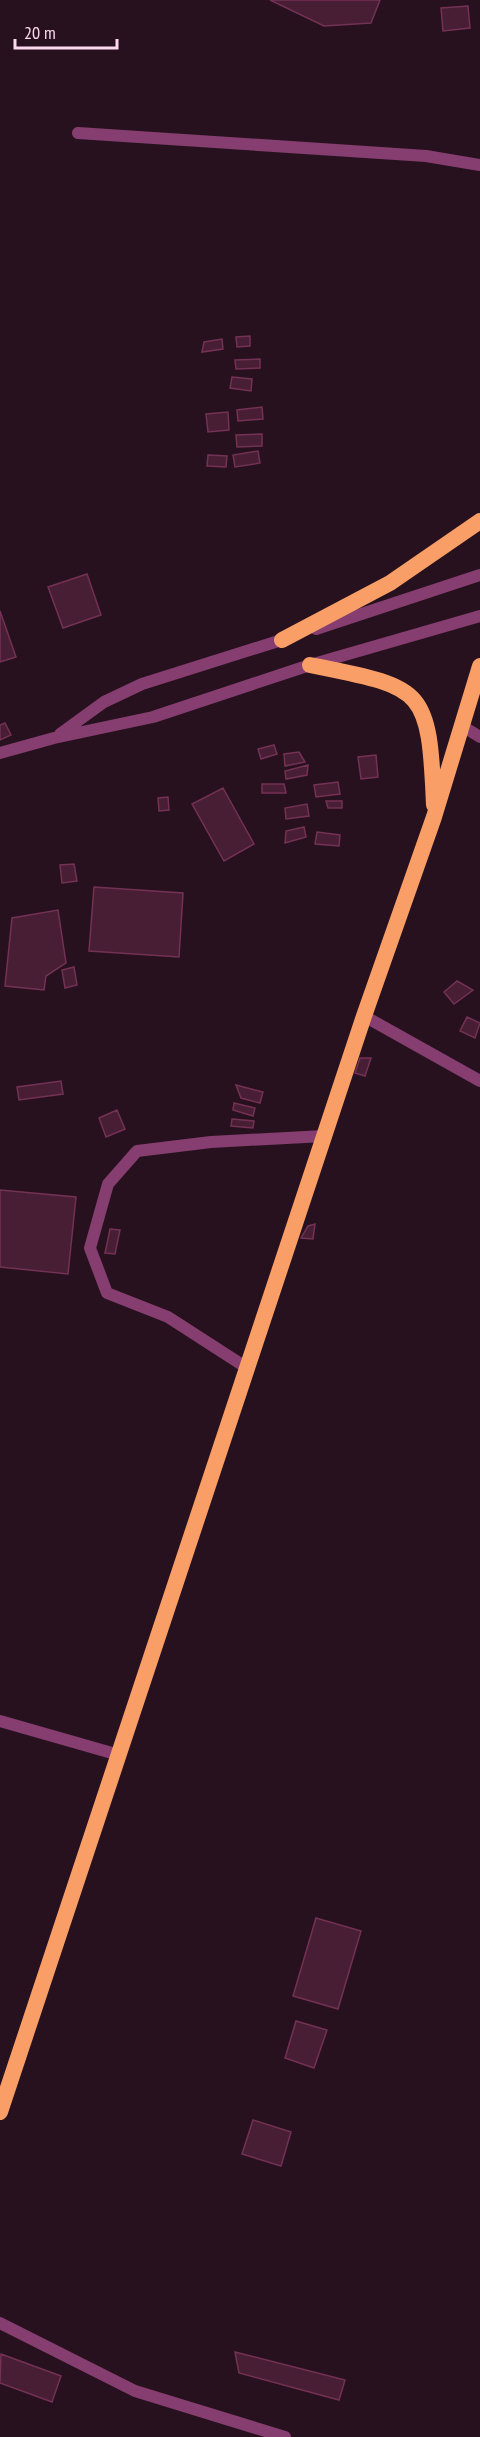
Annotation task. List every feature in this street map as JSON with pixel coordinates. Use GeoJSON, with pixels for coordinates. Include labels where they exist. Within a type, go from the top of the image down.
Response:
{"type":"FeatureCollection","features":[{"type":"Feature","properties":{"kind":"highway"},"geometry":{"type":"LineString","coordinates":[[282,640],[390,583],[480,521]]}},
{"type":"Feature","properties":{"kind":"highway"},"geometry":{"type":"LineString","coordinates":[[310,665],[395,684],[416,699],[425,717],[431,744],[434,817]]}},
{"type":"Feature","properties":{"kind":"highway"},"geometry":{"type":"LineString","coordinates":[[0,2112],[364,1016],[434,817],[480,666]]}},
{"type":"Feature","properties":{"kind":"street"},"geometry":{"type":"LineString","coordinates":[[78,133],[426,156],[480,165]]}},
{"type":"Feature","properties":{"kind":"street"},"geometry":{"type":"LineString","coordinates":[[54,738],[104,702],[142,684],[480,575]]}},
{"type":"Feature","properties":{"kind":"street"},"geometry":{"type":"LineString","coordinates":[[0,753],[54,738],[153,717],[310,665],[480,616]]}},
{"type":"Feature","properties":{"kind":"street"},"geometry":{"type":"LineString","coordinates":[[462,726],[480,737]]}},
{"type":"Feature","properties":{"kind":"street"},"geometry":{"type":"LineString","coordinates":[[364,1016],[480,1081]]}},
{"type":"Feature","properties":{"kind":"street"},"geometry":{"type":"LineString","coordinates":[[247,1368],[168,1317],[107,1293],[90,1248],[108,1184],[136,1151],[212,1142],[324,1136]]}},
{"type":"Feature","properties":{"kind":"street"},"geometry":{"type":"LineString","coordinates":[[0,1721],[119,1755]]}},
{"type":"Feature","properties":{"kind":"street"},"geometry":{"type":"LineString","coordinates":[[0,2323],[135,2391],[285,2437]]}},
{"type":"Feature","properties":{"kind":"building"},"geometry":{"type":"Polygon","coordinates":[[[270,0],[380,0],[371,23],[324,26],[270,0]]]}},
{"type":"Feature","properties":{"kind":"building"},"geometry":{"type":"Polygon","coordinates":[[[468,6],[470,28],[443,31],[441,8],[468,6]]]}},
{"type":"Feature","properties":{"kind":"building"},"geometry":{"type":"Polygon","coordinates":[[[250,336],[250,346],[237,347],[236,337],[250,336]]]}},
{"type":"Feature","properties":{"kind":"building"},"geometry":{"type":"Polygon","coordinates":[[[222,339],[223,349],[202,352],[204,342],[222,339]]]}},
{"type":"Feature","properties":{"kind":"building"},"geometry":{"type":"Polygon","coordinates":[[[260,359],[260,368],[236,369],[235,360],[260,359]]]}},
{"type":"Feature","properties":{"kind":"building"},"geometry":{"type":"Polygon","coordinates":[[[232,377],[252,379],[251,391],[230,388],[232,377]]]}},
{"type":"Feature","properties":{"kind":"building"},"geometry":{"type":"Polygon","coordinates":[[[262,407],[263,419],[238,421],[237,410],[262,407]]]}},
{"type":"Feature","properties":{"kind":"building"},"geometry":{"type":"Polygon","coordinates":[[[228,412],[229,430],[208,432],[206,414],[228,412]]]}},
{"type":"Feature","properties":{"kind":"building"},"geometry":{"type":"Polygon","coordinates":[[[262,434],[262,446],[237,447],[236,435],[262,434]]]}},
{"type":"Feature","properties":{"kind":"building"},"geometry":{"type":"Polygon","coordinates":[[[258,451],[260,463],[235,467],[233,455],[258,451]]]}},
{"type":"Feature","properties":{"kind":"building"},"geometry":{"type":"Polygon","coordinates":[[[208,455],[227,456],[226,467],[207,466],[208,455]]]}},
{"type":"Feature","properties":{"kind":"building"},"geometry":{"type":"Polygon","coordinates":[[[87,574],[101,615],[63,628],[48,587],[87,574]]]}},
{"type":"Feature","properties":{"kind":"building"},"geometry":{"type":"Polygon","coordinates":[[[0,611],[16,657],[0,662],[0,611]]]}},
{"type":"Feature","properties":{"kind":"building"},"geometry":{"type":"Polygon","coordinates":[[[5,723],[11,735],[0,740],[0,725],[5,723]]]}},
{"type":"Feature","properties":{"kind":"building"},"geometry":{"type":"Polygon","coordinates":[[[274,745],[277,754],[261,759],[258,749],[274,745]]]}},
{"type":"Feature","properties":{"kind":"building"},"geometry":{"type":"Polygon","coordinates":[[[299,752],[305,762],[285,766],[284,754],[299,752]]]}},
{"type":"Feature","properties":{"kind":"building"},"geometry":{"type":"Polygon","coordinates":[[[376,755],[378,777],[361,779],[358,757],[376,755]]]}},
{"type":"Feature","properties":{"kind":"building"},"geometry":{"type":"Polygon","coordinates":[[[308,765],[307,775],[286,779],[285,771],[308,765]]]}},
{"type":"Feature","properties":{"kind":"building"},"geometry":{"type":"Polygon","coordinates":[[[338,782],[340,794],[316,797],[314,785],[338,782]]]}},
{"type":"Feature","properties":{"kind":"building"},"geometry":{"type":"Polygon","coordinates":[[[262,784],[284,784],[286,793],[262,793],[262,784]]]}},
{"type":"Feature","properties":{"kind":"building"},"geometry":{"type":"Polygon","coordinates":[[[223,788],[254,844],[224,861],[192,804],[223,788]]]}},
{"type":"Feature","properties":{"kind":"building"},"geometry":{"type":"Polygon","coordinates":[[[168,797],[169,810],[159,811],[158,798],[168,797]]]}},
{"type":"Feature","properties":{"kind":"building"},"geometry":{"type":"Polygon","coordinates":[[[326,801],[342,801],[342,808],[328,808],[326,801]]]}},
{"type":"Feature","properties":{"kind":"building"},"geometry":{"type":"Polygon","coordinates":[[[307,804],[309,816],[286,819],[285,808],[307,804]]]}},
{"type":"Feature","properties":{"kind":"building"},"geometry":{"type":"Polygon","coordinates":[[[304,827],[306,837],[285,843],[286,831],[304,827]]]}},
{"type":"Feature","properties":{"kind":"building"},"geometry":{"type":"Polygon","coordinates":[[[317,832],[340,835],[339,846],[315,844],[317,832]]]}},
{"type":"Feature","properties":{"kind":"building"},"geometry":{"type":"Polygon","coordinates":[[[74,864],[77,881],[62,883],[60,865],[74,864]]]}},
{"type":"Feature","properties":{"kind":"building"},"geometry":{"type":"Polygon","coordinates":[[[94,887],[183,893],[179,957],[89,951],[94,887]]]}},
{"type":"Feature","properties":{"kind":"building"},"geometry":{"type":"Polygon","coordinates":[[[58,910],[66,963],[46,976],[44,990],[5,986],[12,918],[58,910]]]}},
{"type":"Feature","properties":{"kind":"building"},"geometry":{"type":"Polygon","coordinates":[[[74,967],[77,985],[65,988],[62,970],[74,967]]]}},
{"type":"Feature","properties":{"kind":"building"},"geometry":{"type":"Polygon","coordinates":[[[457,981],[473,990],[454,1004],[444,992],[457,981]]]}},
{"type":"Feature","properties":{"kind":"building"},"geometry":{"type":"Polygon","coordinates":[[[467,1017],[480,1023],[475,1038],[460,1031],[467,1017]]]}},
{"type":"Feature","properties":{"kind":"building"},"geometry":{"type":"Polygon","coordinates":[[[360,1058],[371,1058],[365,1076],[355,1073],[360,1058]]]}},
{"type":"Feature","properties":{"kind":"building"},"geometry":{"type":"Polygon","coordinates":[[[61,1081],[63,1094],[19,1100],[17,1087],[61,1081]]]}},
{"type":"Feature","properties":{"kind":"building"},"geometry":{"type":"Polygon","coordinates":[[[236,1085],[263,1092],[260,1103],[241,1098],[236,1085]]]}},
{"type":"Feature","properties":{"kind":"building"},"geometry":{"type":"Polygon","coordinates":[[[234,1103],[255,1108],[253,1116],[233,1110],[234,1103]]]}},
{"type":"Feature","properties":{"kind":"building"},"geometry":{"type":"Polygon","coordinates":[[[117,1110],[125,1129],[106,1137],[99,1118],[117,1110]]]}},
{"type":"Feature","properties":{"kind":"building"},"geometry":{"type":"Polygon","coordinates":[[[232,1119],[254,1121],[253,1128],[231,1126],[232,1119]]]}},
{"type":"Feature","properties":{"kind":"building"},"geometry":{"type":"Polygon","coordinates":[[[0,1190],[76,1197],[68,1274],[0,1267],[0,1190]]]}},
{"type":"Feature","properties":{"kind":"building"},"geometry":{"type":"Polygon","coordinates":[[[315,1224],[313,1239],[301,1238],[308,1226],[315,1224]]]}},
{"type":"Feature","properties":{"kind":"building"},"geometry":{"type":"Polygon","coordinates":[[[110,1229],[120,1230],[115,1254],[105,1253],[110,1229]]]}},
{"type":"Feature","properties":{"kind":"building"},"geometry":{"type":"Polygon","coordinates":[[[316,1918],[361,1931],[338,2009],[293,1996],[316,1918]]]}},
{"type":"Feature","properties":{"kind":"building"},"geometry":{"type":"Polygon","coordinates":[[[296,2021],[327,2030],[314,2068],[285,2058],[296,2021]]]}},
{"type":"Feature","properties":{"kind":"building"},"geometry":{"type":"Polygon","coordinates":[[[253,2120],[291,2132],[281,2166],[242,2154],[253,2120]]]}},
{"type":"Feature","properties":{"kind":"building"},"geometry":{"type":"Polygon","coordinates":[[[235,2352],[345,2380],[339,2400],[239,2373],[235,2352]]]}},
{"type":"Feature","properties":{"kind":"building"},"geometry":{"type":"Polygon","coordinates":[[[1,2354],[61,2376],[52,2402],[0,2383],[1,2354]]]}}]}
